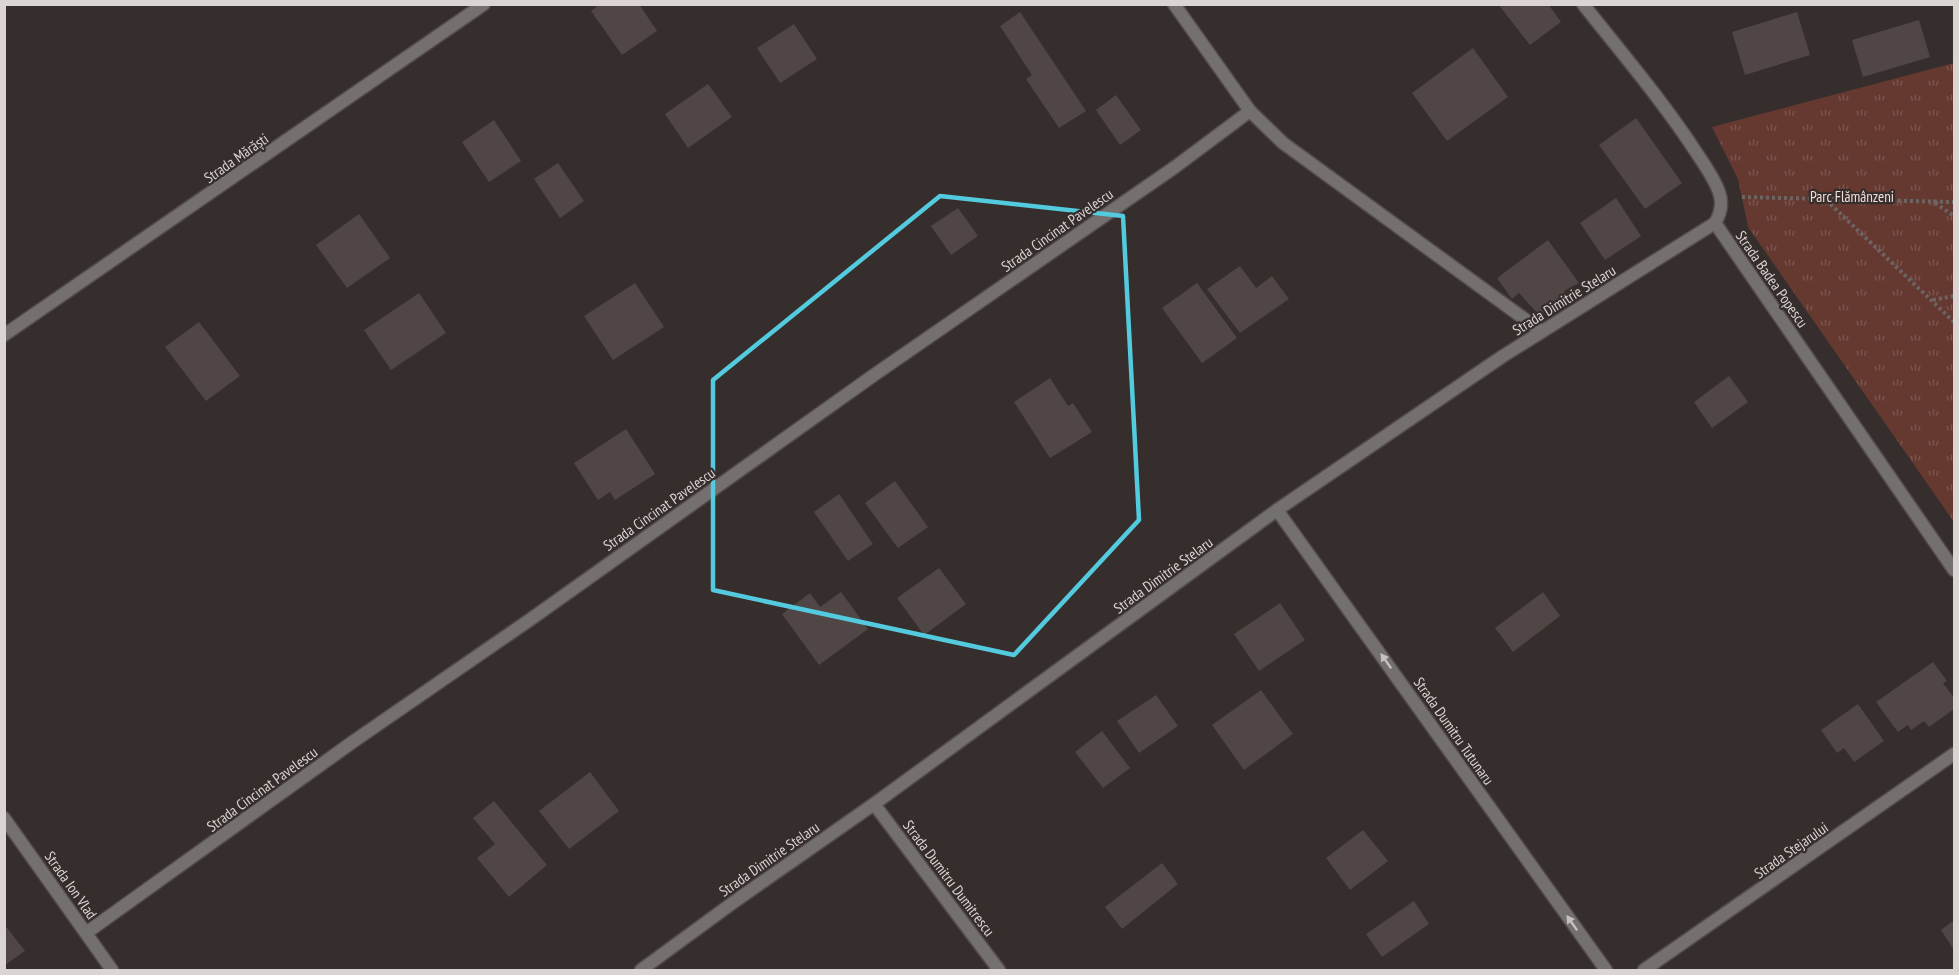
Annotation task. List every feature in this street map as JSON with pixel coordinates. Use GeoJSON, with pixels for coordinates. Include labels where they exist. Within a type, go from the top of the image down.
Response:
{"type":"FeatureCollection","features":[{"type":"Feature","properties":{"kind":"street","name":"Strada Mărăști"},"geometry":{"type":"LineString","coordinates":[[4,335],[484,4]]}},
{"type":"Feature","properties":{"kind":"street"},"geometry":{"type":"LineString","coordinates":[[1174,4],[1250,111],[1283,143],[1541,331]]}},
{"type":"Feature","properties":{"kind":"street"},"geometry":{"type":"LineString","coordinates":[[1583,4],[1684,134],[1719,191]]}},
{"type":"Feature","properties":{"kind":"street","name":"Strada Cincinat Pavelescu"},"geometry":{"type":"LineString","coordinates":[[86,933],[354,741],[531,619],[883,368],[1166,173],[1250,111]]}},
{"type":"Feature","properties":{"kind":"street","name":"Strada Badea Popescu"},"geometry":{"type":"LineString","coordinates":[[1719,191],[1720,213],[1715,223],[1954,570]]}},
{"type":"Feature","properties":{"kind":"street","name":"Strada Dimitrie Stelaru"},"geometry":{"type":"LineString","coordinates":[[641,970],[874,804],[1278,510],[1541,331],[1715,223]]}},
{"type":"Feature","properties":{"kind":"street","name":"Strada Dumitru Tutunaru"},"geometry":{"type":"LineString","coordinates":[[1278,510],[1606,970]]}},
{"type":"Feature","properties":{"kind":"street","name":"Strada Stejarului"},"geometry":{"type":"LineString","coordinates":[[1644,970],[1954,754]]}},
{"type":"Feature","properties":{"kind":"street","name":"Strada Dumitru Dumitrescu"},"geometry":{"type":"LineString","coordinates":[[874,804],[999,970]]}},
{"type":"Feature","properties":{"kind":"street","name":"Strada Ion Vlad"},"geometry":{"type":"LineString","coordinates":[[4,818],[112,970]]}},
{"type":"Feature","properties":{"kind":"path"},"geometry":{"type":"LineString","coordinates":[[1719,191],[1746,198],[1954,202]]}},
{"type":"Feature","properties":{"kind":"path"},"geometry":{"type":"LineString","coordinates":[[1826,200],[1954,322]]}},
{"type":"Feature","properties":{"kind":"path"},"geometry":{"type":"LineString","coordinates":[[1933,202],[1954,216]]}},
{"type":"Feature","properties":{"kind":"path"},"geometry":{"type":"LineString","coordinates":[[1932,301],[1954,296]]}},
{"type":"Feature","properties":{"kind":"highlighted area"},"geometry":{"type":"Polygon","coordinates":[[[940,196],[1123,216],[1139,520],[1014,655],[713,590],[713,380],[940,196]]]}},
{"type":"Feature","properties":{"kind":"green space","name":"Parc Flămânzeni"},"geometry":{"type":"Polygon","coordinates":[[[1954,63],[1954,522],[1748,227],[1738,179],[1712,127],[1954,63]]]}},
{"type":"Feature","properties":{"kind":"building"},"geometry":{"type":"Polygon","coordinates":[[[600,4],[639,4],[657,31],[622,55],[591,11],[600,4]]]}},
{"type":"Feature","properties":{"kind":"building"},"geometry":{"type":"Polygon","coordinates":[[[1498,4],[1548,4],[1561,22],[1530,45],[1498,4]]]}},
{"type":"Feature","properties":{"kind":"building"},"geometry":{"type":"Polygon","coordinates":[[[1020,12],[1086,111],[1059,128],[1026,79],[1032,75],[1000,26],[1020,12]]]}},
{"type":"Feature","properties":{"kind":"building"},"geometry":{"type":"Polygon","coordinates":[[[1797,12],[1810,55],[1745,75],[1732,32],[1797,12]]]}},
{"type":"Feature","properties":{"kind":"building"},"geometry":{"type":"Polygon","coordinates":[[[1919,20],[1930,57],[1863,77],[1852,40],[1919,20]]]}},
{"type":"Feature","properties":{"kind":"building"},"geometry":{"type":"Polygon","coordinates":[[[794,24],[817,59],[780,83],[757,48],[794,24]]]}},
{"type":"Feature","properties":{"kind":"building"},"geometry":{"type":"Polygon","coordinates":[[[1473,48],[1508,97],[1447,141],[1412,93],[1473,48]]]}},
{"type":"Feature","properties":{"kind":"building"},"geometry":{"type":"Polygon","coordinates":[[[708,84],[732,117],[688,148],[665,114],[708,84]]]}},
{"type":"Feature","properties":{"kind":"building"},"geometry":{"type":"Polygon","coordinates":[[[1116,95],[1141,130],[1120,145],[1096,110],[1116,95]]]}},
{"type":"Feature","properties":{"kind":"building"},"geometry":{"type":"Polygon","coordinates":[[[1636,118],[1682,183],[1645,209],[1599,145],[1636,118]]]}},
{"type":"Feature","properties":{"kind":"building"},"geometry":{"type":"Polygon","coordinates":[[[494,120],[521,161],[489,182],[462,142],[494,120]]]}},
{"type":"Feature","properties":{"kind":"building"},"geometry":{"type":"Polygon","coordinates":[[[558,163],[584,201],[560,218],[534,179],[558,163]]]}},
{"type":"Feature","properties":{"kind":"building"},"geometry":{"type":"Polygon","coordinates":[[[1616,198],[1641,236],[1605,260],[1580,223],[1616,198]]]}},
{"type":"Feature","properties":{"kind":"building"},"geometry":{"type":"Polygon","coordinates":[[[958,208],[978,236],[951,255],[931,226],[958,208]]]}},
{"type":"Feature","properties":{"kind":"building"},"geometry":{"type":"Polygon","coordinates":[[[359,214],[390,258],[347,288],[316,245],[359,214]]]}},
{"type":"Feature","properties":{"kind":"building"},"geometry":{"type":"Polygon","coordinates":[[[1548,240],[1579,283],[1564,291],[1568,296],[1540,316],[1519,293],[1512,299],[1497,278],[1548,240]]]}},
{"type":"Feature","properties":{"kind":"building"},"geometry":{"type":"Polygon","coordinates":[[[1240,266],[1256,288],[1272,276],[1289,299],[1240,333],[1207,289],[1240,266]]]}},
{"type":"Feature","properties":{"kind":"building"},"geometry":{"type":"Polygon","coordinates":[[[635,283],[664,327],[613,360],[584,316],[635,283]]]}},
{"type":"Feature","properties":{"kind":"building"},"geometry":{"type":"Polygon","coordinates":[[[1197,283],[1237,338],[1202,363],[1162,308],[1197,283]]]}},
{"type":"Feature","properties":{"kind":"building"},"geometry":{"type":"Polygon","coordinates":[[[419,293],[446,333],[391,370],[364,330],[419,293]]]}},
{"type":"Feature","properties":{"kind":"building"},"geometry":{"type":"Polygon","coordinates":[[[199,322],[240,376],[206,401],[165,347],[199,322]]]}},
{"type":"Feature","properties":{"kind":"building"},"geometry":{"type":"Polygon","coordinates":[[[1729,376],[1748,402],[1712,428],[1694,402],[1729,376]]]}},
{"type":"Feature","properties":{"kind":"building"},"geometry":{"type":"Polygon","coordinates":[[[1050,378],[1068,406],[1073,403],[1092,432],[1050,458],[1014,402],[1050,378]]]}},
{"type":"Feature","properties":{"kind":"building"},"geometry":{"type":"Polygon","coordinates":[[[626,429],[655,474],[615,500],[610,492],[598,500],[574,463],[626,429]]]}},
{"type":"Feature","properties":{"kind":"building"},"geometry":{"type":"Polygon","coordinates":[[[895,481],[928,527],[898,548],[865,503],[895,481]]]}},
{"type":"Feature","properties":{"kind":"building"},"geometry":{"type":"Polygon","coordinates":[[[839,494],[873,544],[848,561],[814,512],[839,494]]]}},
{"type":"Feature","properties":{"kind":"building"},"geometry":{"type":"Polygon","coordinates":[[[939,568],[966,604],[924,635],[897,598],[939,568]]]}},
{"type":"Feature","properties":{"kind":"building"},"geometry":{"type":"Polygon","coordinates":[[[841,592],[868,629],[819,665],[782,614],[810,593],[820,607],[841,592]]]}},
{"type":"Feature","properties":{"kind":"building"},"geometry":{"type":"Polygon","coordinates":[[[1543,592],[1560,616],[1513,652],[1495,628],[1543,592]]]}},
{"type":"Feature","properties":{"kind":"building"},"geometry":{"type":"Polygon","coordinates":[[[1280,603],[1305,640],[1259,671],[1234,634],[1280,603]]]}},
{"type":"Feature","properties":{"kind":"building"},"geometry":{"type":"Polygon","coordinates":[[[1933,662],[1947,681],[1943,683],[1954,698],[1954,709],[1929,727],[1924,721],[1911,730],[1908,725],[1898,732],[1876,702],[1933,662]]]}},
{"type":"Feature","properties":{"kind":"building"},"geometry":{"type":"Polygon","coordinates":[[[1261,690],[1293,734],[1244,770],[1212,725],[1261,690]]]}},
{"type":"Feature","properties":{"kind":"building"},"geometry":{"type":"Polygon","coordinates":[[[1156,695],[1178,726],[1139,753],[1117,721],[1156,695]]]}},
{"type":"Feature","properties":{"kind":"building"},"geometry":{"type":"Polygon","coordinates":[[[1858,704],[1884,741],[1854,762],[1844,748],[1837,753],[1821,730],[1858,704]]]}},
{"type":"Feature","properties":{"kind":"building"},"geometry":{"type":"Polygon","coordinates":[[[1102,731],[1130,768],[1103,788],[1075,752],[1102,731]]]}},
{"type":"Feature","properties":{"kind":"building"},"geometry":{"type":"Polygon","coordinates":[[[590,772],[619,811],[569,849],[539,811],[590,772]]]}},
{"type":"Feature","properties":{"kind":"building"},"geometry":{"type":"Polygon","coordinates":[[[494,801],[547,865],[509,897],[477,858],[495,844],[473,818],[494,801]]]}},
{"type":"Feature","properties":{"kind":"building"},"geometry":{"type":"Polygon","coordinates":[[[1363,830],[1388,861],[1350,890],[1326,858],[1363,830]]]}},
{"type":"Feature","properties":{"kind":"building"},"geometry":{"type":"Polygon","coordinates":[[[1162,863],[1178,884],[1122,929],[1105,907],[1162,863]]]}},
{"type":"Feature","properties":{"kind":"building"},"geometry":{"type":"Polygon","coordinates":[[[1414,901],[1429,924],[1382,957],[1366,934],[1414,901]]]}},
{"type":"Feature","properties":{"kind":"building"},"geometry":{"type":"Polygon","coordinates":[[[1954,920],[1954,950],[1941,930],[1954,920]]]}},
{"type":"Feature","properties":{"kind":"building"},"geometry":{"type":"Polygon","coordinates":[[[4,924],[25,951],[5,965],[4,964],[4,924]]]}}]}
